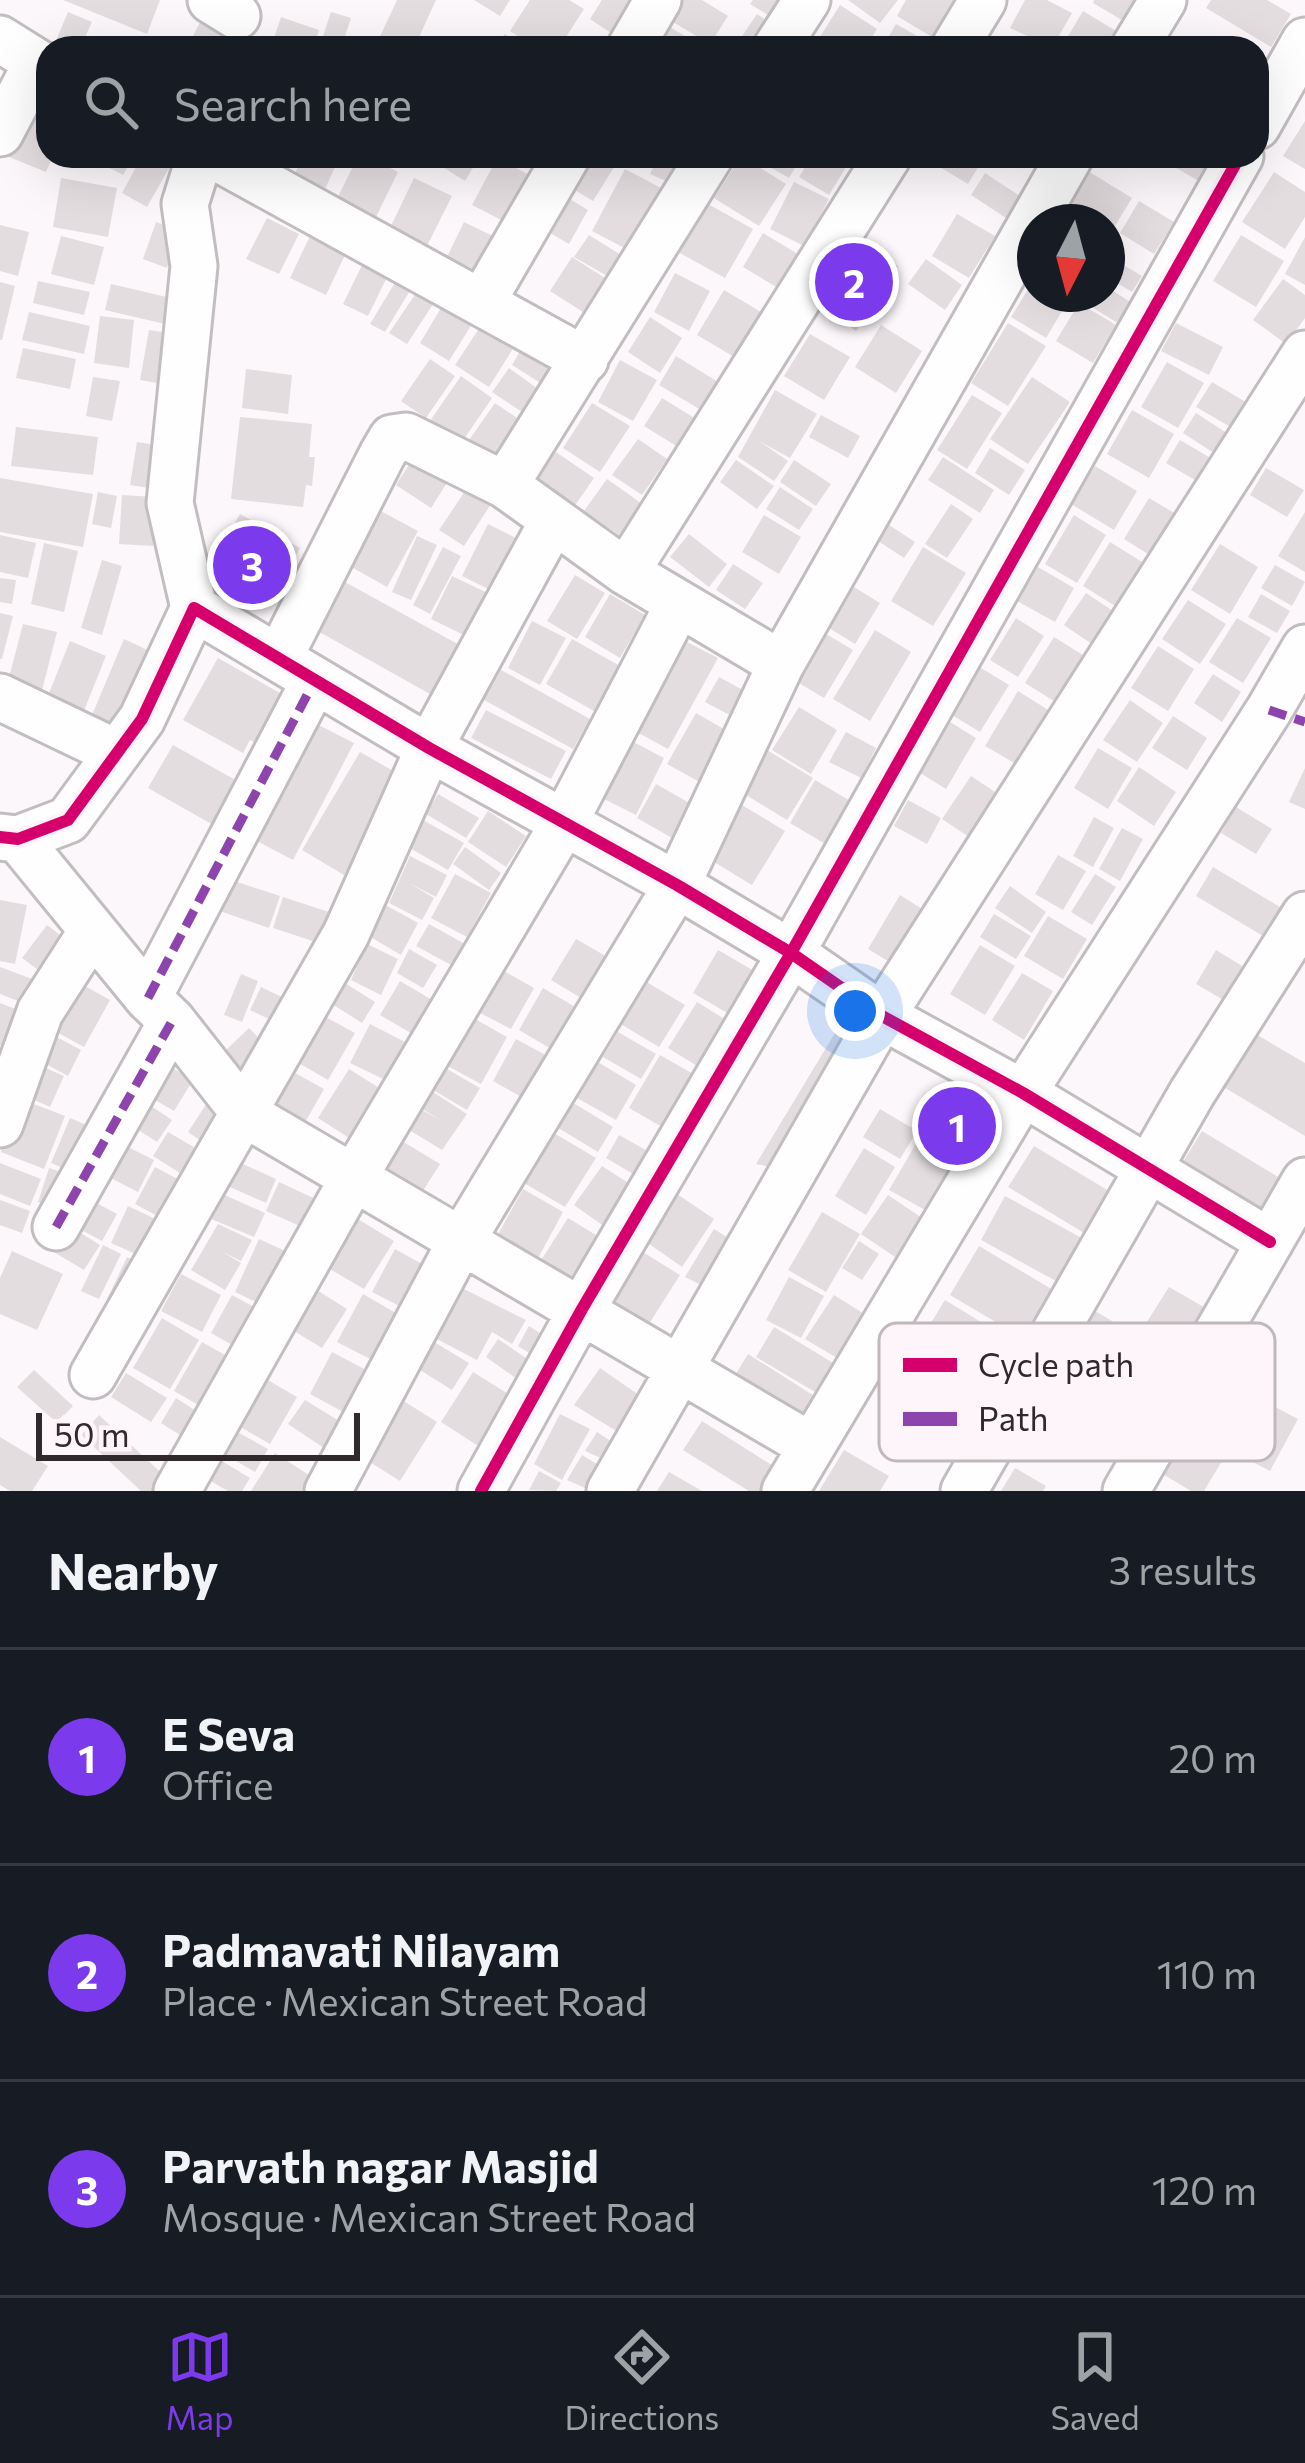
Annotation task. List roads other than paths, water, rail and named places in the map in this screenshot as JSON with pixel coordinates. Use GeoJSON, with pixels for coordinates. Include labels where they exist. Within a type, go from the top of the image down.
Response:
{"type":"FeatureCollection","features":[{"type":"Feature","properties":{"kind":"street"},"geometry":{"type":"LineString","coordinates":[[0,133],[21,53],[16,0]]}},
{"type":"Feature","properties":{"kind":"street"},"geometry":{"type":"LineString","coordinates":[[638,36],[658,0]]}},
{"type":"Feature","properties":{"kind":"street"},"geometry":{"type":"LineString","coordinates":[[784,36],[807,0]]}},
{"type":"Feature","properties":{"kind":"street"},"geometry":{"type":"LineString","coordinates":[[961,36],[983,0]]}},
{"type":"Feature","properties":{"kind":"street"},"geometry":{"type":"LineString","coordinates":[[1141,36],[1163,0]]}},
{"type":"Feature","properties":{"kind":"street"},"geometry":{"type":"LineString","coordinates":[[1269,105],[1305,41]]}},
{"type":"Feature","properties":{"kind":"street"},"geometry":{"type":"LineString","coordinates":[[196,168],[185,204],[194,266],[170,502],[194,608],[142,719],[68,820],[9,838],[160,1009],[245,1114],[812,1446]]}},
{"type":"Feature","properties":{"kind":"street"},"geometry":{"type":"LineString","coordinates":[[236,168],[585,360]]}},
{"type":"Feature","properties":{"kind":"street"},"geometry":{"type":"LineString","coordinates":[[482,302],[561,168]]}},
{"type":"Feature","properties":{"kind":"street"},"geometry":{"type":"LineString","coordinates":[[505,485],[703,168]]}},
{"type":"Feature","properties":{"kind":"street"},"geometry":{"type":"LineString","coordinates":[[626,572],[880,168]]}},
{"type":"Feature","properties":{"kind":"street"},"geometry":{"type":"LineString","coordinates":[[328,1491],[460,1243],[677,885],[781,664],[1063,168]]}},
{"type":"Feature","properties":{"kind":"street"},"geometry":{"type":"LineString","coordinates":[[481,1491],[1233,168]]}},
{"type":"Feature","properties":{"kind":"street"},"geometry":{"type":"LineString","coordinates":[[610,1491],[882,1016],[1305,354]]}},
{"type":"Feature","properties":{"kind":"street"},"geometry":{"type":"LineString","coordinates":[[56,1227],[160,1009],[392,438],[415,440],[505,485],[626,572],[781,664]]}},
{"type":"Feature","properties":{"kind":"street"},"geometry":{"type":"LineString","coordinates":[[93,1375],[346,934],[428,748],[553,521]]}},
{"type":"Feature","properties":{"kind":"street"},"geometry":{"type":"LineString","coordinates":[[177,1491],[354,1177],[564,823],[678,605]]}},
{"type":"Feature","properties":{"kind":"street"},"geometry":{"type":"LineString","coordinates":[[194,608],[428,748],[677,885],[791,953],[882,1016],[1022,1093],[1270,1242]]}},
{"type":"Feature","properties":{"kind":"street"},"geometry":{"type":"LineString","coordinates":[[885,1323],[1022,1093],[1287,716],[1305,648]]}},
{"type":"Feature","properties":{"kind":"street"},"geometry":{"type":"LineString","coordinates":[[0,698],[117,753]]}},
{"type":"Feature","properties":{"kind":"street"},"geometry":{"type":"LineString","coordinates":[[1060,1323],[1305,915]]}},
{"type":"Feature","properties":{"kind":"street"},"geometry":{"type":"LineString","coordinates":[[0,1124],[40,1012],[92,931]]}},
{"type":"Feature","properties":{"kind":"street"},"geometry":{"type":"LineString","coordinates":[[1223,1323],[1305,1181]]}},
{"type":"Feature","properties":{"kind":"street"},"geometry":{"type":"LineString","coordinates":[[785,1491],[879,1333]]}},
{"type":"Feature","properties":{"kind":"street"},"geometry":{"type":"LineString","coordinates":[[964,1491],[981,1461]]}},
{"type":"Feature","properties":{"kind":"street"},"geometry":{"type":"LineString","coordinates":[[1126,1491],[1143,1461]]}},
{"type":"Feature","properties":{"kind":"place","name":"Padmavati Nilayam"},"geometry":{"type":"Point","coordinates":[854,282]}},
{"type":"Feature","properties":{"kind":"place","name":"Parvath nagar Masjid"},"geometry":{"type":"Point","coordinates":[252,565]}},
{"type":"Feature","properties":{"kind":"place","name":"E Seva"},"geometry":{"type":"Point","coordinates":[957,1126]}}]}
